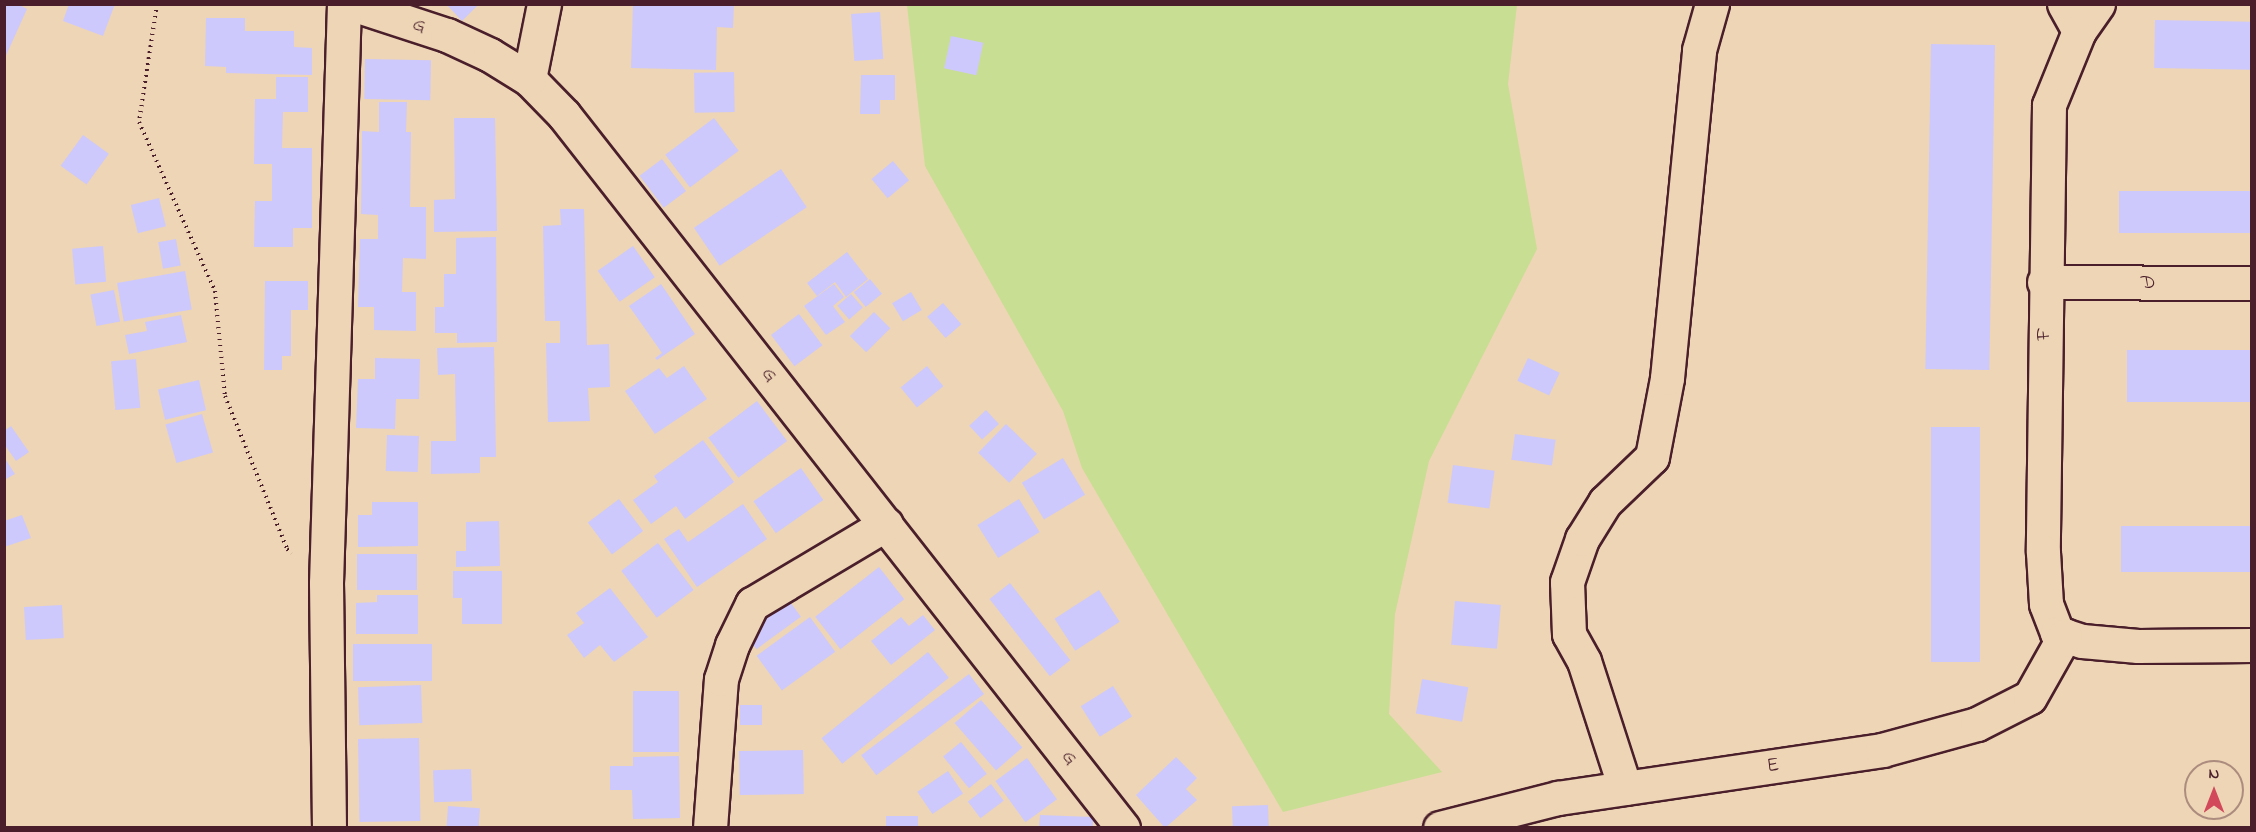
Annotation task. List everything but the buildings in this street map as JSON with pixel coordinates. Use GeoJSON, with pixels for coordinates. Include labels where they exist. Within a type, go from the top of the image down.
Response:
{"type":"FeatureCollection","features":[{"type":"Feature","properties":{"kind":"street"},"geometry":{"type":"LineString","coordinates":[[329,828],[326,583],[344,4]]}},
{"type":"Feature","properties":{"kind":"street","name":"G"},"geometry":{"type":"LineString","coordinates":[[352,4],[447,35],[490,55],[529,79],[564,115],[1123,828]]}},
{"type":"Feature","properties":{"kind":"street"},"geometry":{"type":"LineString","coordinates":[[529,79],[544,4]]}},
{"type":"Feature","properties":{"kind":"street"},"geometry":{"type":"LineString","coordinates":[[1625,788],[1584,661],[1569,634],[1567,582],[1582,539],[1605,502],[1652,457],[1667,378],[1700,50],[1713,4]]}},
{"type":"Feature","properties":{"kind":"street","name":"F"},"geometry":{"type":"LineString","coordinates":[[2065,635],[2057,633],[2046,604],[2043,552],[2044,282],[2049,105],[2071,18],[2098,4]]}},
{"type":"Feature","properties":{"kind":"street","name":"D"},"geometry":{"type":"LineString","coordinates":[[2044,282],[2252,283]]}},
{"type":"Feature","properties":{"kind":"street"},"geometry":{"type":"LineString","coordinates":[[710,828],[721,679],[732,645],[752,604],[886,524]]}},
{"type":"Feature","properties":{"kind":"street"},"geometry":{"type":"LineString","coordinates":[[2065,635],[2082,641],[2138,646],[2252,645]]}},
{"type":"Feature","properties":{"kind":"street","name":"E"},"geometry":{"type":"LineString","coordinates":[[1440,828],[1558,798],[1882,750],[1977,724],[2030,697],[2065,635]]}},
{"type":"Feature","properties":{"kind":"path"},"geometry":{"type":"LineString","coordinates":[[156,4],[139,123],[215,291],[225,396],[278,527],[287,549],[326,583]]}},
{"type":"Feature","properties":{"kind":"green space"},"geometry":{"type":"Polygon","coordinates":[[[907,5],[1517,5],[1508,84],[1537,249],[1429,461],[1395,614],[1389,714],[1442,772],[1283,812],[1082,468],[1063,411],[925,166],[907,5]]]}}]}
